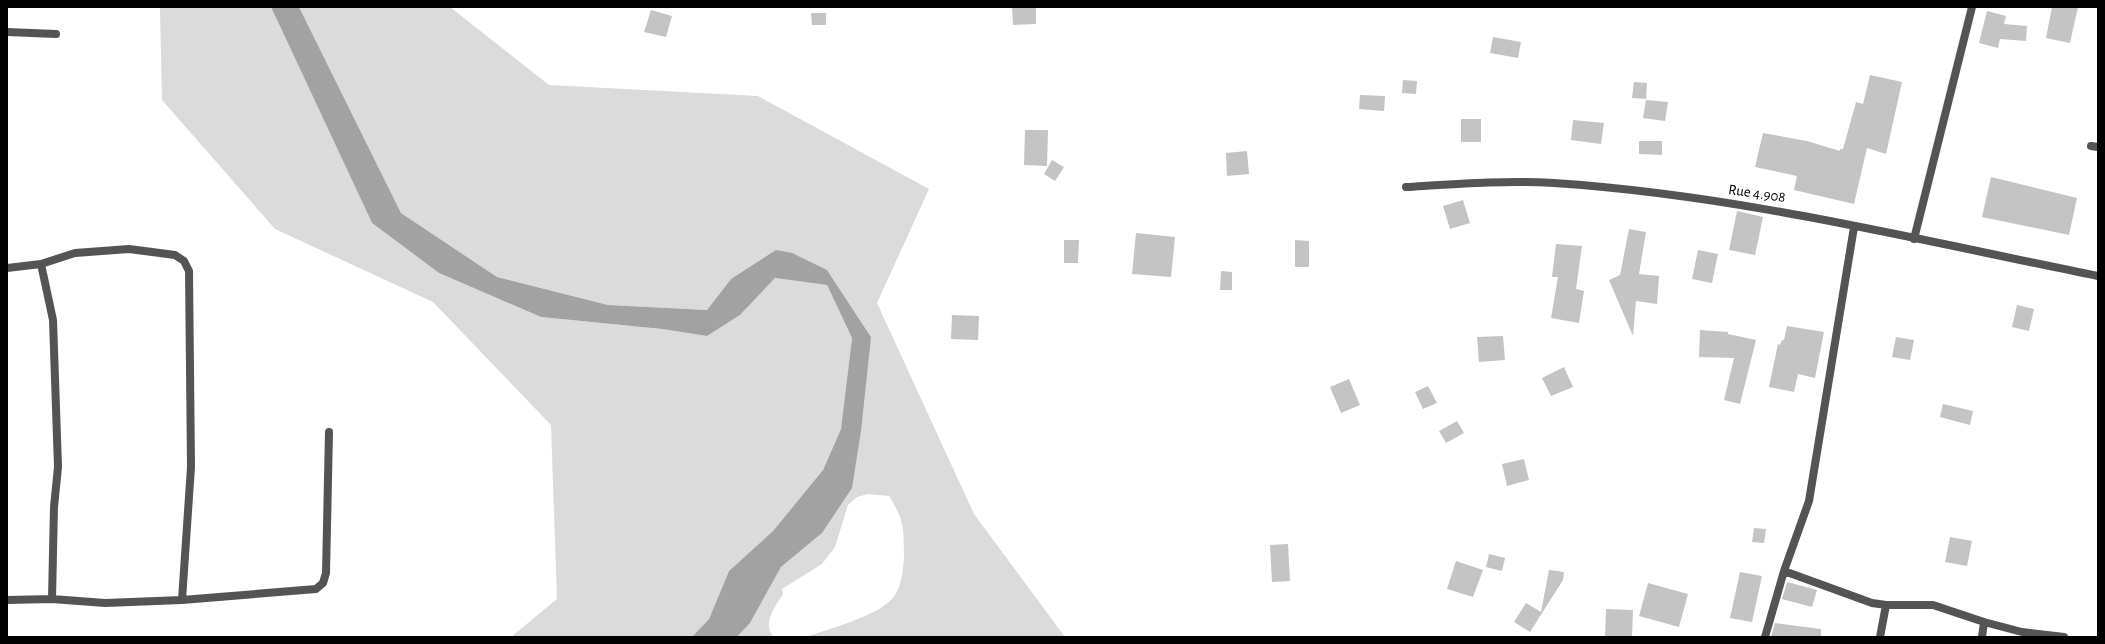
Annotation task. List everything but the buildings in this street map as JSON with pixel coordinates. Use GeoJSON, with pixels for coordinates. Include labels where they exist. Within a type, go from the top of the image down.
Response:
{"type":"FeatureCollection","features":[{"type":"Feature","properties":{"kind":"street"},"geometry":{"type":"LineString","coordinates":[[1914,239],[1972,7]]}},
{"type":"Feature","properties":{"kind":"street"},"geometry":{"type":"LineString","coordinates":[[7,32],[56,34]]}},
{"type":"Feature","properties":{"kind":"street","name":"Rue 4.908"},"geometry":{"type":"LineString","coordinates":[[1406,187],[1479,183],[1552,183],[1637,190],[1798,214],[1854,227],[2098,276]]}},
{"type":"Feature","properties":{"kind":"street"},"geometry":{"type":"LineString","coordinates":[[1765,637],[1784,571],[1809,501],[1854,227]]}},
{"type":"Feature","properties":{"kind":"street"},"geometry":{"type":"LineString","coordinates":[[7,268],[42,264],[75,252],[128,249],[175,255],[184,261],[189,271],[191,467],[182,600]]}},
{"type":"Feature","properties":{"kind":"street"},"geometry":{"type":"LineString","coordinates":[[42,264],[52,320],[58,467],[54,507],[52,599]]}},
{"type":"Feature","properties":{"kind":"street"},"geometry":{"type":"LineString","coordinates":[[7,600],[52,599],[105,603],[182,600],[316,590],[324,583],[326,573],[329,432]]}},
{"type":"Feature","properties":{"kind":"street"},"geometry":{"type":"LineString","coordinates":[[1784,571],[1872,603],[1886,606],[1932,606],[2022,632],[2064,637]]}},
{"type":"Feature","properties":{"kind":"street"},"geometry":{"type":"LineString","coordinates":[[1880,637],[1886,606]]}},
{"type":"Feature","properties":{"kind":"street"},"geometry":{"type":"LineString","coordinates":[[1982,637],[1984,622]]}},
{"type":"Feature","properties":{"kind":"shaded area"},"geometry":{"type":"Polygon","coordinates":[[[160,7],[271,7],[372,223],[439,273],[541,317],[662,329],[707,336],[740,315],[775,278],[827,285],[852,338],[841,429],[823,470],[773,531],[729,571],[709,619],[692,637],[511,637],[557,599],[551,425],[433,302],[275,229],[162,100],[160,7]]]}},
{"type":"Feature","properties":{"kind":"shaded area"},"geometry":{"type":"Polygon","coordinates":[[[271,7],[299,7],[401,213],[497,277],[608,305],[707,310],[731,279],[776,250],[792,253],[827,270],[871,337],[861,431],[852,488],[822,533],[781,567],[750,623],[737,637],[692,637],[709,619],[729,571],[773,531],[823,470],[841,429],[852,338],[827,285],[775,278],[740,315],[707,336],[662,329],[541,317],[439,273],[372,223],[271,7]]]}},
{"type":"Feature","properties":{"kind":"shaded area"},"geometry":{"type":"Polygon","coordinates":[[[299,7],[450,7],[549,85],[758,96],[929,189],[877,303],[974,514],[1065,637],[806,637],[841,625],[879,609],[889,602],[897,591],[902,575],[904,558],[904,536],[902,523],[889,496],[868,494],[857,497],[848,505],[835,547],[822,564],[782,589],[783,594],[769,621],[770,632],[774,637],[737,637],[750,623],[781,567],[822,533],[871,337],[827,270],[731,279],[707,310],[608,305],[497,277],[401,213],[299,7]]]}}]}
